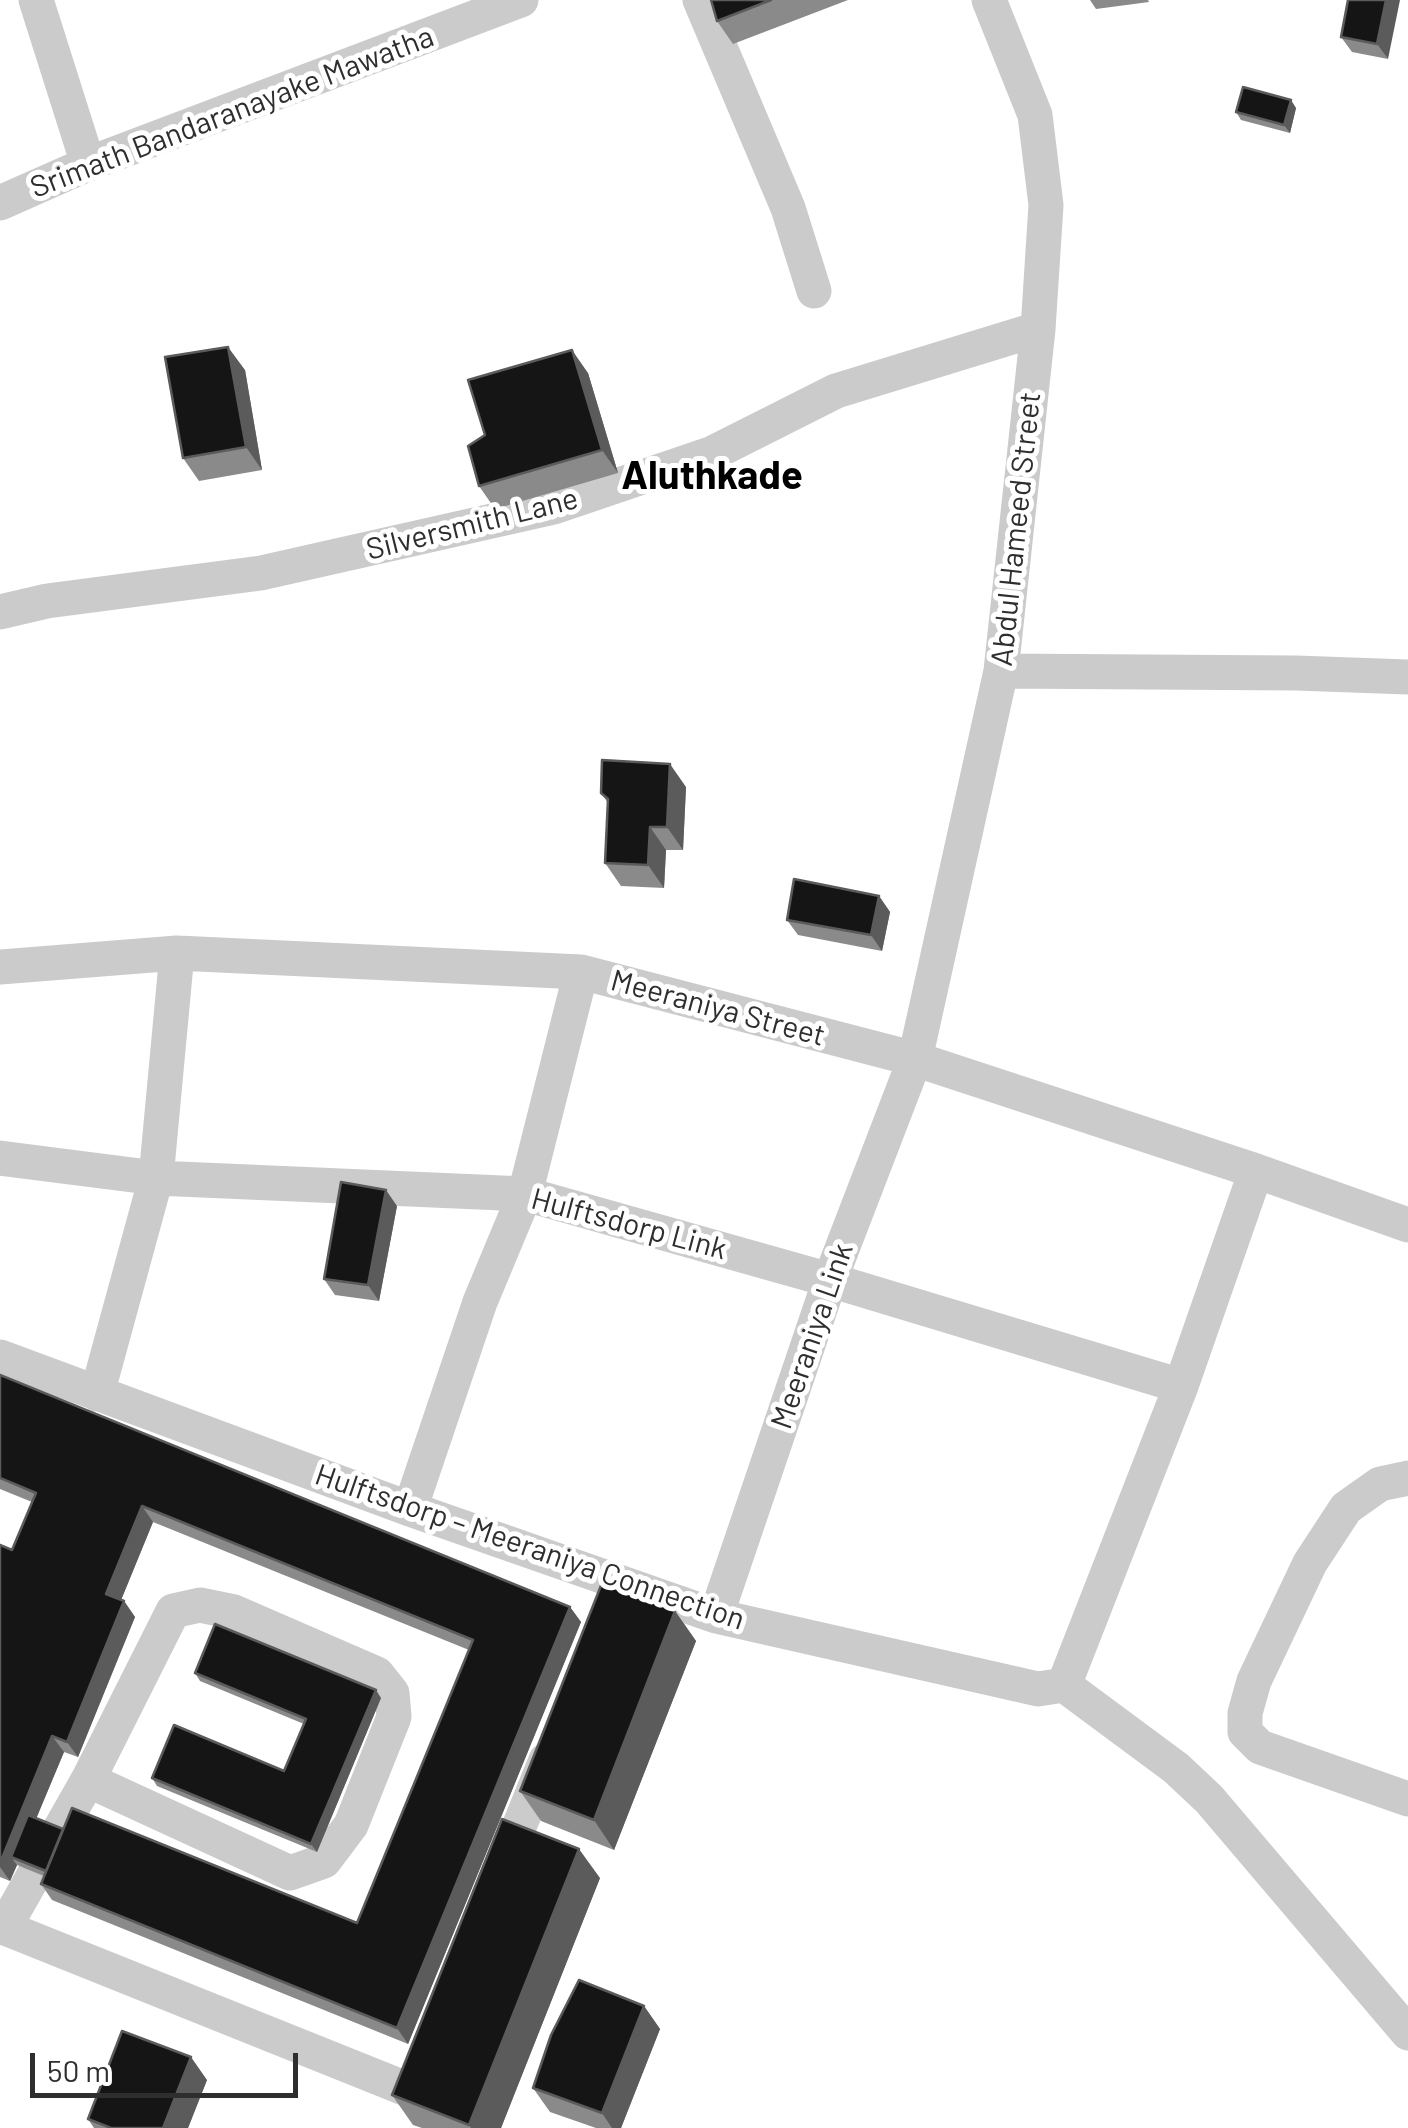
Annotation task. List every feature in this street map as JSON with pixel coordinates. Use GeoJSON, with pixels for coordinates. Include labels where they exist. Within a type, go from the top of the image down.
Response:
{"type":"FeatureCollection","features":[{"type":"Feature","properties":{"kind":"street"},"geometry":{"type":"LineString","coordinates":[[36,0],[88,164]]}},
{"type":"Feature","properties":{"kind":"street","name":"Srimath Bandaranayake Mawatha"},"geometry":{"type":"LineString","coordinates":[[0,203],[88,164],[521,0]]}},
{"type":"Feature","properties":{"kind":"street"},"geometry":{"type":"LineString","coordinates":[[700,0],[788,208],[814,291]]}},
{"type":"Feature","properties":{"kind":"street","name":"Abdul Hameed Street"},"geometry":{"type":"LineString","coordinates":[[915,1059],[1001,671],[1038,328],[1046,205],[1036,115],[988,0]]}},
{"type":"Feature","properties":{"kind":"street","name":"Silversmith Lane"},"geometry":{"type":"LineString","coordinates":[[0,612],[47,601],[261,574],[554,508],[713,453],[836,391],[1038,328]]}},
{"type":"Feature","properties":{"kind":"street"},"geometry":{"type":"LineString","coordinates":[[1001,671],[1408,677]]}},
{"type":"Feature","properties":{"kind":"street"},"geometry":{"type":"LineString","coordinates":[[97,1394],[156,1178],[177,953]]}},
{"type":"Feature","properties":{"kind":"street","name":"Meeraniya Street"},"geometry":{"type":"LineString","coordinates":[[0,967],[177,953],[581,972],[915,1059],[1408,1224]]}},
{"type":"Feature","properties":{"kind":"street"},"geometry":{"type":"LineString","coordinates":[[410,1509],[480,1302],[525,1194],[581,972]]}},
{"type":"Feature","properties":{"kind":"street","name":"Meeraniya Link"},"geometry":{"type":"LineString","coordinates":[[716,1616],[830,1280],[915,1059]]}},
{"type":"Feature","properties":{"kind":"street","name":"Hulftsdorp Link"},"geometry":{"type":"LineString","coordinates":[[0,1158],[156,1178],[525,1194],[830,1280],[1180,1386]]}},
{"type":"Feature","properties":{"kind":"street"},"geometry":{"type":"LineString","coordinates":[[1256,1171],[1180,1386],[1064,1685],[1176,1768],[1210,1800],[1408,2033]]}},
{"type":"Feature","properties":{"kind":"street","name":"Hulftsdorp – Meeraniya Connection"},"geometry":{"type":"LineString","coordinates":[[0,1358],[410,1509],[716,1616],[1038,1689],[1064,1685]]}},
{"type":"Feature","properties":{"kind":"street"},"geometry":{"type":"LineString","coordinates":[[1408,1478],[1380,1484],[1346,1508],[1310,1563],[1254,1681],[1245,1712],[1245,1732],[1260,1748],[1408,1799]]}},
{"type":"Feature","properties":{"kind":"street"},"geometry":{"type":"LineString","coordinates":[[88,1780],[290,1872],[324,1861],[351,1825],[394,1717],[392,1692],[377,1674],[234,1612],[200,1604],[173,1610],[88,1780],[2,1927],[414,2092],[436,2036]]}},
{"type":"Feature","properties":{"kind":"street"},"geometry":{"type":"LineString","coordinates":[[488,1906],[561,1721]]}},
{"type":"Feature","properties":{"kind":"building"},"geometry":{"type":"Polygon","coordinates":[[[711,0],[771,0],[717,21],[711,0]]]}},
{"type":"Feature","properties":{"kind":"building"},"geometry":{"type":"Polygon","coordinates":[[[1348,0],[1386,0],[1377,44],[1341,37],[1348,0]]]}},
{"type":"Feature","properties":{"kind":"building"},"geometry":{"type":"Polygon","coordinates":[[[1243,87],[1291,100],[1284,125],[1236,112],[1243,87]]]}},
{"type":"Feature","properties":{"kind":"building"},"geometry":{"type":"Polygon","coordinates":[[[228,347],[246,447],[183,458],[165,357],[228,347]]]}},
{"type":"Feature","properties":{"kind":"building"},"geometry":{"type":"Polygon","coordinates":[[[572,350],[602,450],[479,486],[468,446],[485,435],[468,380],[572,350]]]}},
{"type":"Feature","properties":{"kind":"building"},"geometry":{"type":"Polygon","coordinates":[[[602,760],[670,764],[667,827],[650,827],[648,865],[605,863],[608,799],[601,793],[602,760]]]}},
{"type":"Feature","properties":{"kind":"building"},"geometry":{"type":"Polygon","coordinates":[[[794,879],[879,896],[871,935],[787,920],[794,879]]]}},
{"type":"Feature","properties":{"kind":"building"},"geometry":{"type":"Polygon","coordinates":[[[341,1182],[386,1190],[368,1285],[324,1279],[341,1182]]]}},
{"type":"Feature","properties":{"kind":"building"},"geometry":{"type":"Polygon","coordinates":[[[0,1375],[570,1607],[397,2028],[41,1884],[72,1808],[357,1923],[473,1640],[142,1506],[106,1594],[124,1601],[67,1742],[52,1736],[0,1863],[0,1545],[12,1550],[36,1493],[0,1478],[0,1375]]]}},
{"type":"Feature","properties":{"kind":"building"},"geometry":{"type":"Polygon","coordinates":[[[602,1583],[675,1611],[594,1820],[520,1791],[602,1583]]]}},
{"type":"Feature","properties":{"kind":"building"},"geometry":{"type":"Polygon","coordinates":[[[215,1624],[376,1690],[311,1844],[152,1778],[174,1725],[284,1771],[306,1719],[195,1673],[215,1624]]]}},
{"type":"Feature","properties":{"kind":"building"},"geometry":{"type":"Polygon","coordinates":[[[28,1815],[63,1829],[46,1871],[11,1857],[28,1815]]]}},
{"type":"Feature","properties":{"kind":"building"},"geometry":{"type":"Polygon","coordinates":[[[502,1819],[579,1849],[469,2125],[392,2095],[502,1819]]]}},
{"type":"Feature","properties":{"kind":"building"},"geometry":{"type":"Polygon","coordinates":[[[579,1980],[644,2006],[602,2113],[533,2088],[551,2035],[579,1980]]]}},
{"type":"Feature","properties":{"kind":"building"},"geometry":{"type":"Polygon","coordinates":[[[122,2031],[191,2057],[163,2128],[111,2128],[88,2119],[122,2031]]]}},
{"type":"Feature","properties":{"kind":"district","name":"Aluthkade"},"geometry":{"type":"Point","coordinates":[712,476]}}]}
